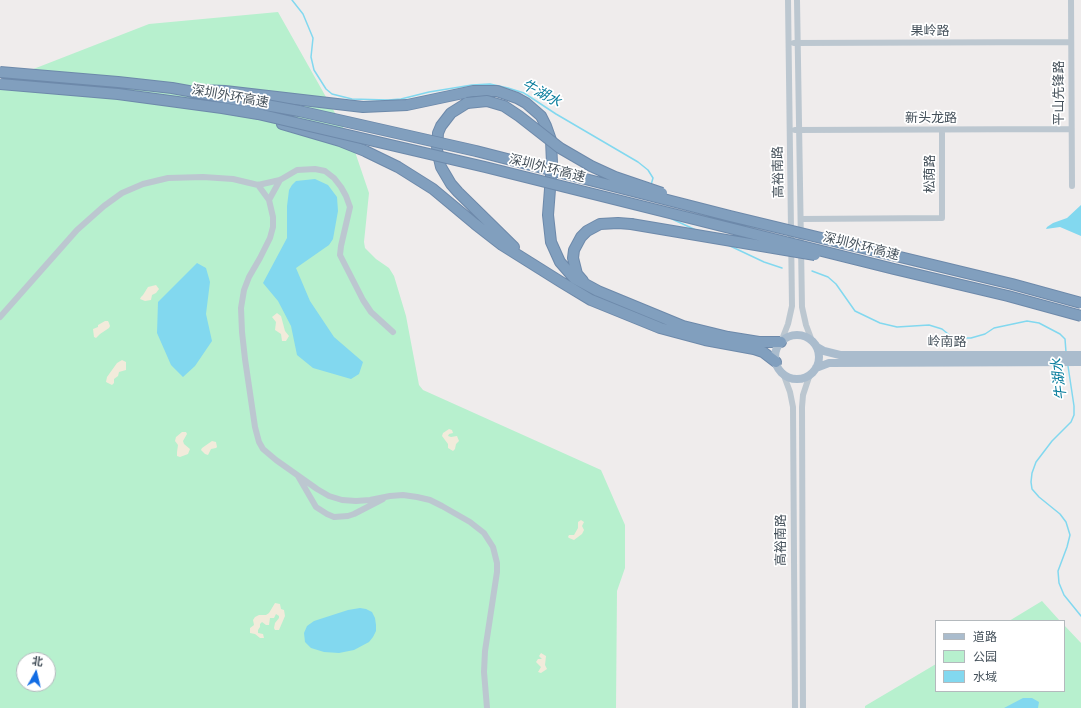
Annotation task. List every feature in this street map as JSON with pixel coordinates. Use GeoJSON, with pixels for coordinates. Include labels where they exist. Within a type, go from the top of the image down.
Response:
{"type":"FeatureCollection","features":[{"type":"Feature","properties":{"kind":"highway","name":"深圳外环高速"},"geometry":{"type":"LineString","coordinates":[[0,72],[172,88],[314,114],[483,153],[730,216],[1012,284],[1081,303]]}},
{"type":"Feature","properties":{"kind":"highway","name":"深圳外环高速"},"geometry":{"type":"LineString","coordinates":[[0,84],[118,94],[258,114],[485,167],[1008,296],[1081,316]]}},
{"type":"Feature","properties":{"kind":"highway"},"geometry":{"type":"LineString","coordinates":[[172,88],[225,91],[342,105],[379,107],[419,104],[460,93],[487,90],[508,94],[526,103],[541,116],[546,126],[552,152],[548,215],[551,242],[560,262],[574,278],[588,286],[671,322],[702,331],[752,341],[781,342]]}},
{"type":"Feature","properties":{"kind":"highway"},"geometry":{"type":"LineString","coordinates":[[530,262],[465,200],[451,184],[441,167],[437,150],[438,133],[441,126],[451,113],[467,103],[487,101],[504,106],[560,148],[591,166],[615,177],[730,216]]}},
{"type":"Feature","properties":{"kind":"highway"},"geometry":{"type":"LineString","coordinates":[[258,114],[288,126],[340,141],[398,166],[433,189],[488,235],[592,300],[653,326],[705,340],[754,349],[766,354],[776,362]]}},
{"type":"Feature","properties":{"kind":"highway"},"geometry":{"type":"LineString","coordinates":[[588,286],[577,274],[574,266],[574,250],[581,237],[587,231],[600,224],[631,224],[894,269]]}},
{"type":"Feature","properties":{"kind":"main road"},"geometry":{"type":"LineString","coordinates":[[796,335],[805,336],[814,344],[819,360],[813,371],[802,378],[794,378],[783,373],[776,362],[776,353],[781,342],[788,337],[796,335]]}},
{"type":"Feature","properties":{"kind":"main road","name":"岭南路"},"geometry":{"type":"LineString","coordinates":[[814,344],[824,351],[840,355],[1080,359]]}},
{"type":"Feature","properties":{"kind":"main road","name":"岭南路"},"geometry":{"type":"LineString","coordinates":[[813,371],[828,364],[1053,359]]}},
{"type":"Feature","properties":{"kind":"street","name":"高裕南路"},"geometry":{"type":"LineString","coordinates":[[781,342],[788,324],[792,306],[788,0]]}},
{"type":"Feature","properties":{"kind":"street","name":"高裕南路"},"geometry":{"type":"LineString","coordinates":[[797,0],[802,306],[806,325],[814,344]]}},
{"type":"Feature","properties":{"kind":"street","name":"平山先锋路"},"geometry":{"type":"LineString","coordinates":[[1070,0],[1072,186]]}},
{"type":"Feature","properties":{"kind":"street","name":"果岭路"},"geometry":{"type":"LineString","coordinates":[[789,43],[1071,42]]}},
{"type":"Feature","properties":{"kind":"street","name":"新头龙路"},"geometry":{"type":"LineString","coordinates":[[790,130],[1071,129]]}},
{"type":"Feature","properties":{"kind":"street","name":"松荫路"},"geometry":{"type":"LineString","coordinates":[[801,219],[942,218],[942,130]]}},
{"type":"Feature","properties":{"kind":"street"},"geometry":{"type":"LineString","coordinates":[[0,317],[77,230],[104,206],[122,193],[143,184],[168,178],[203,177],[233,179],[258,185],[280,180],[296,170],[315,169],[325,171],[342,186],[350,207],[340,255],[363,300],[371,312],[393,332]]}},
{"type":"Feature","properties":{"kind":"street"},"geometry":{"type":"LineString","coordinates":[[269,200],[280,180]]}},
{"type":"Feature","properties":{"kind":"street"},"geometry":{"type":"LineString","coordinates":[[258,185],[269,200],[273,217],[273,227],[263,252],[249,276],[244,290],[241,308],[242,332],[258,442],[264,449],[323,492],[342,500],[363,501],[403,495],[430,500],[477,527],[486,536],[496,555],[497,572],[485,650],[484,672],[487,708]]}},
{"type":"Feature","properties":{"kind":"street","name":"高裕南路"},"geometry":{"type":"LineString","coordinates":[[803,708],[802,407],[803,395],[813,371]]}},
{"type":"Feature","properties":{"kind":"street","name":"高裕南路"},"geometry":{"type":"LineString","coordinates":[[783,373],[790,392],[793,407],[795,708]]}},
{"type":"Feature","properties":{"kind":"street"},"geometry":{"type":"LineString","coordinates":[[297,474],[316,507],[327,514],[334,516],[348,516],[354,514],[390,496]]}},
{"type":"Feature","properties":{"kind":"green space"},"geometry":{"type":"Polygon","coordinates":[[[278,12],[352,143],[369,193],[364,242],[365,248],[376,259],[389,268],[394,276],[406,316],[419,385],[423,390],[601,470],[625,525],[625,568],[617,591],[616,708],[0,708],[0,82],[149,24],[278,12]]]}},
{"type":"Feature","properties":{"kind":"green space"},"geometry":{"type":"Polygon","coordinates":[[[1042,601],[1059,620],[1011,620],[1042,601]]]}},
{"type":"Feature","properties":{"kind":"green space"},"geometry":{"type":"Polygon","coordinates":[[[1065,626],[1081,643],[1081,708],[865,708],[865,706],[935,665],[935,692],[1065,692],[1065,626]]]}},
{"type":"Feature","properties":{"kind":"sand"},"geometry":{"type":"Polygon","coordinates":[[[156,285],[159,289],[152,295],[151,300],[145,301],[140,299],[148,287],[156,285]]]}},
{"type":"Feature","properties":{"kind":"sand"},"geometry":{"type":"Polygon","coordinates":[[[277,313],[281,316],[285,331],[289,336],[286,341],[282,341],[281,334],[275,330],[276,322],[272,317],[277,313]]]}},
{"type":"Feature","properties":{"kind":"sand"},"geometry":{"type":"Polygon","coordinates":[[[105,321],[108,321],[110,326],[109,328],[96,338],[94,337],[93,329],[105,321]]]}},
{"type":"Feature","properties":{"kind":"sand"},"geometry":{"type":"Polygon","coordinates":[[[122,360],[126,362],[126,370],[119,372],[112,385],[106,382],[107,377],[117,363],[122,360]]]}},
{"type":"Feature","properties":{"kind":"sand"},"geometry":{"type":"Polygon","coordinates":[[[449,429],[452,430],[453,433],[449,434],[448,436],[457,436],[459,441],[453,451],[448,448],[448,444],[442,436],[443,433],[449,429]]]}},
{"type":"Feature","properties":{"kind":"sand"},"geometry":{"type":"Polygon","coordinates":[[[182,432],[186,432],[187,434],[183,441],[184,444],[190,449],[188,454],[180,457],[177,456],[178,445],[175,441],[176,437],[182,432]]]}},
{"type":"Feature","properties":{"kind":"sand"},"geometry":{"type":"Polygon","coordinates":[[[212,441],[216,442],[217,447],[211,449],[208,455],[205,454],[201,450],[202,448],[212,441]]]}},
{"type":"Feature","properties":{"kind":"sand"},"geometry":{"type":"Polygon","coordinates":[[[581,520],[584,522],[582,526],[584,530],[582,534],[574,540],[569,538],[569,535],[574,535],[578,528],[578,522],[581,520]]]}},
{"type":"Feature","properties":{"kind":"sand"},"geometry":{"type":"Polygon","coordinates":[[[275,603],[280,604],[281,609],[284,610],[285,616],[279,630],[275,630],[274,628],[275,623],[279,618],[276,614],[274,618],[270,618],[269,625],[262,622],[260,624],[258,633],[263,634],[264,638],[260,638],[255,634],[250,633],[250,628],[254,625],[253,620],[255,617],[269,613],[275,603]]]}},
{"type":"Feature","properties":{"kind":"sand"},"geometry":{"type":"Polygon","coordinates":[[[541,653],[546,656],[545,665],[547,669],[541,673],[538,672],[541,667],[536,662],[538,659],[542,659],[539,656],[541,653]]]}},
{"type":"Feature","properties":{"kind":"water"},"geometry":{"type":"Polygon","coordinates":[[[315,179],[328,185],[337,197],[338,211],[333,239],[329,245],[296,268],[310,301],[334,337],[363,362],[359,374],[351,379],[313,368],[297,355],[291,326],[278,301],[263,283],[287,238],[287,206],[289,190],[296,181],[315,179]]]}},
{"type":"Feature","properties":{"kind":"water"},"geometry":{"type":"Polygon","coordinates":[[[1081,205],[1081,236],[1060,227],[1046,229],[1053,223],[1067,218],[1081,205]]]}},
{"type":"Feature","properties":{"kind":"water"},"geometry":{"type":"Polygon","coordinates":[[[197,263],[206,268],[210,282],[206,314],[212,341],[195,366],[183,377],[171,365],[157,333],[158,302],[197,263]]]}},
{"type":"Feature","properties":{"kind":"water"},"geometry":{"type":"Polygon","coordinates":[[[360,608],[372,612],[375,618],[376,631],[369,642],[354,650],[339,653],[324,652],[311,648],[305,642],[304,633],[307,626],[314,621],[348,610],[360,608]]]}},
{"type":"Feature","properties":{"kind":"water"},"geometry":{"type":"Polygon","coordinates":[[[1023,698],[1032,698],[1039,702],[1038,708],[1004,708],[1023,698]]]}},
{"type":"Feature","properties":{"kind":"waterway","name":"牛湖水"},"geometry":{"type":"LineString","coordinates":[[292,0],[303,14],[313,38],[311,57],[314,70],[326,89],[332,94],[352,99],[388,100],[401,99],[429,92],[472,85],[490,84],[508,88],[524,93],[556,114],[638,162],[648,170],[653,178],[651,185]]}},
{"type":"Feature","properties":{"kind":"waterway","name":"牛湖水"},"geometry":{"type":"LineString","coordinates":[[672,219],[698,231]]}},
{"type":"Feature","properties":{"kind":"waterway","name":"牛湖水"},"geometry":{"type":"LineString","coordinates":[[728,245],[764,262],[782,268]]}},
{"type":"Feature","properties":{"kind":"waterway","name":"牛湖水"},"geometry":{"type":"LineString","coordinates":[[812,271],[828,277],[836,284],[855,311],[880,323],[897,327],[929,325],[942,329],[953,338],[971,338],[985,334],[994,328],[1027,321],[1039,323],[1060,334],[1065,339],[1066,352]]}},
{"type":"Feature","properties":{"kind":"waterway","name":"牛湖水"},"geometry":{"type":"LineString","coordinates":[[1068,366],[1074,415],[1071,422],[1052,441],[1036,462],[1032,473],[1031,482],[1032,489],[1039,497],[1060,514],[1066,522],[1070,535],[1058,571],[1059,583],[1064,595],[1081,616]]}}]}
